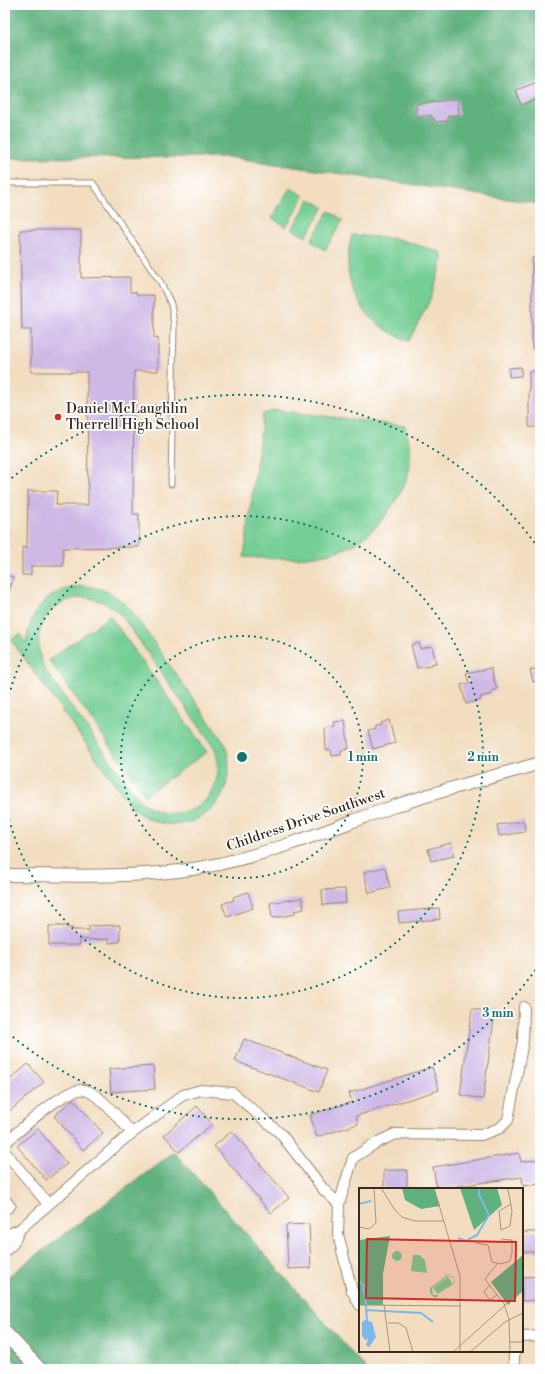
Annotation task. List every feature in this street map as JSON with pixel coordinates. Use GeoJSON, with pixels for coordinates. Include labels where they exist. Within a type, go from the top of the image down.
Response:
{"type":"FeatureCollection","features":[{"type":"Feature","properties":{"kind":"main road"},"geometry":{"type":"LineString","coordinates":[[5,1333],[39,1369]]}},
{"type":"Feature","properties":{"kind":"street","name":"Childress Drive Southwest"},"geometry":{"type":"LineString","coordinates":[[5,875],[130,875],[174,872],[219,864],[272,850],[393,806],[540,763]]}},
{"type":"Feature","properties":{"kind":"street"},"geometry":{"type":"LineString","coordinates":[[359,1303],[352,1291],[338,1234],[339,1204],[353,1158],[376,1143],[395,1134],[480,1135],[500,1128],[508,1120],[523,1041],[524,1007]]}},
{"type":"Feature","properties":{"kind":"street"},"geometry":{"type":"LineString","coordinates":[[5,1143],[58,1099],[75,1090],[86,1090],[106,1104],[132,1133]]}},
{"type":"Feature","properties":{"kind":"street"},"geometry":{"type":"LineString","coordinates":[[5,1236],[20,1229],[132,1133],[183,1095],[201,1090],[233,1093],[281,1134],[324,1190],[339,1204]]}},
{"type":"Feature","properties":{"kind":"street"},"geometry":{"type":"LineString","coordinates":[[5,1152],[48,1204]]}},
{"type":"Feature","properties":{"kind":"street"},"geometry":{"type":"LineString","coordinates":[[5,1251],[14,1244],[20,1229]]}},
{"type":"Feature","properties":{"kind":"street"},"geometry":{"type":"LineString","coordinates":[[523,1337],[540,1336]]}},
{"type":"Feature","properties":{"kind":"street"},"geometry":{"type":"LineString","coordinates":[[514,1352],[514,1369]]}},
{"type":"Feature","properties":{"kind":"lane"},"geometry":{"type":"LineString","coordinates":[[5,183],[93,182],[161,283],[171,304],[174,324],[171,484]]}},
{"type":"Feature","properties":{"kind":"lane"},"geometry":{"type":"LineString","coordinates":[[5,1196],[13,1206],[5,1213]]}},
{"type":"Feature","properties":{"kind":"green space"},"geometry":{"type":"Polygon","coordinates":[[[5,5],[540,5],[540,204],[229,157],[5,158],[5,5]]]}},
{"type":"Feature","properties":{"kind":"green space"},"geometry":{"type":"Polygon","coordinates":[[[290,188],[304,196],[286,227],[272,218],[290,188]]]}},
{"type":"Feature","properties":{"kind":"green space"},"geometry":{"type":"Polygon","coordinates":[[[310,199],[324,207],[306,237],[292,229],[310,199]]]}},
{"type":"Feature","properties":{"kind":"green space"},"geometry":{"type":"Polygon","coordinates":[[[329,211],[343,220],[325,250],[311,241],[329,211]]]}},
{"type":"Feature","properties":{"kind":"green space"},"geometry":{"type":"Polygon","coordinates":[[[352,235],[398,239],[440,252],[443,258],[431,298],[409,341],[392,334],[378,324],[367,313],[358,300],[351,286],[348,270],[352,235]]]}},
{"type":"Feature","properties":{"kind":"green space"},"geometry":{"type":"Polygon","coordinates":[[[276,410],[405,426],[409,445],[410,465],[404,486],[391,508],[375,528],[358,542],[337,551],[309,557],[244,557],[263,414],[276,410]]]}},
{"type":"Feature","properties":{"kind":"green space"},"geometry":{"type":"Polygon","coordinates":[[[82,586],[103,590],[115,596],[131,610],[225,744],[229,766],[226,786],[218,802],[205,814],[189,822],[171,824],[152,820],[133,809],[11,640],[20,634],[26,644],[32,621],[42,604],[50,597],[70,588],[82,586]],[[83,597],[69,600],[57,606],[48,614],[42,623],[39,634],[39,646],[41,659],[46,672],[140,801],[156,810],[171,813],[186,812],[199,806],[209,796],[216,783],[218,767],[215,749],[122,616],[109,605],[83,597]]]}},
{"type":"Feature","properties":{"kind":"green space"},"geometry":{"type":"Polygon","coordinates":[[[110,616],[207,752],[145,795],[49,660],[110,616]]]}},
{"type":"Feature","properties":{"kind":"green space"},"geometry":{"type":"Polygon","coordinates":[[[174,1152],[366,1369],[22,1369],[5,1351],[5,1279],[174,1152]]]}},
{"type":"Feature","properties":{"kind":"building"},"geometry":{"type":"Polygon","coordinates":[[[540,81],[540,98],[521,105],[516,90],[540,81]]]}},
{"type":"Feature","properties":{"kind":"building"},"geometry":{"type":"Polygon","coordinates":[[[458,99],[459,115],[448,116],[448,121],[435,122],[431,115],[417,117],[416,104],[458,99]]]}},
{"type":"Feature","properties":{"kind":"building"},"geometry":{"type":"Polygon","coordinates":[[[20,230],[81,230],[81,278],[130,277],[130,292],[136,292],[137,295],[154,295],[154,339],[158,338],[158,371],[134,371],[133,514],[139,514],[139,547],[63,548],[63,566],[31,566],[31,575],[22,575],[22,547],[27,548],[28,491],[57,491],[56,505],[88,505],[87,372],[31,372],[31,330],[22,330],[20,230]]]}},
{"type":"Feature","properties":{"kind":"building"},"geometry":{"type":"Polygon","coordinates":[[[532,258],[540,258],[540,348],[532,349],[532,258]]]}},
{"type":"Feature","properties":{"kind":"building"},"geometry":{"type":"Polygon","coordinates":[[[521,367],[521,376],[509,377],[509,368],[521,367]]]}},
{"type":"Feature","properties":{"kind":"building"},"geometry":{"type":"Polygon","coordinates":[[[529,371],[540,371],[540,427],[529,427],[529,371]]]}},
{"type":"Feature","properties":{"kind":"building"},"geometry":{"type":"Polygon","coordinates":[[[5,574],[14,578],[5,599],[5,574]]]}},
{"type":"Feature","properties":{"kind":"building"},"geometry":{"type":"Polygon","coordinates":[[[419,643],[420,649],[432,646],[436,663],[430,664],[431,666],[417,668],[411,645],[419,643]]]}},
{"type":"Feature","properties":{"kind":"building"},"geometry":{"type":"Polygon","coordinates":[[[491,668],[497,690],[491,691],[492,694],[480,697],[481,700],[466,704],[461,685],[469,683],[466,673],[491,668]]]}},
{"type":"Feature","properties":{"kind":"building"},"geometry":{"type":"Polygon","coordinates":[[[540,668],[540,680],[533,682],[530,670],[540,668]]]}},
{"type":"Feature","properties":{"kind":"building"},"geometry":{"type":"Polygon","coordinates":[[[389,720],[395,743],[373,749],[368,731],[375,729],[375,726],[381,725],[380,723],[389,720]]]}},
{"type":"Feature","properties":{"kind":"building"},"geometry":{"type":"Polygon","coordinates":[[[345,721],[349,749],[341,750],[341,755],[332,756],[331,750],[326,750],[325,728],[335,727],[334,722],[345,721]]]}},
{"type":"Feature","properties":{"kind":"building"},"geometry":{"type":"Polygon","coordinates":[[[524,821],[525,832],[499,836],[497,825],[524,821]]]}},
{"type":"Feature","properties":{"kind":"building"},"geometry":{"type":"Polygon","coordinates":[[[451,843],[454,856],[431,861],[428,849],[451,843]]]}},
{"type":"Feature","properties":{"kind":"building"},"geometry":{"type":"Polygon","coordinates":[[[385,867],[390,888],[369,893],[364,872],[385,867]]]}},
{"type":"Feature","properties":{"kind":"building"},"geometry":{"type":"Polygon","coordinates":[[[345,889],[346,903],[323,905],[322,890],[345,889]]]}},
{"type":"Feature","properties":{"kind":"building"},"geometry":{"type":"Polygon","coordinates":[[[248,892],[253,908],[227,917],[222,904],[234,900],[233,897],[248,892]]]}},
{"type":"Feature","properties":{"kind":"building"},"geometry":{"type":"Polygon","coordinates":[[[302,898],[304,909],[294,911],[295,914],[272,918],[270,903],[302,898]]]}},
{"type":"Feature","properties":{"kind":"building"},"geometry":{"type":"Polygon","coordinates":[[[439,908],[440,919],[399,923],[398,912],[439,908]]]}},
{"type":"Feature","properties":{"kind":"building"},"geometry":{"type":"Polygon","coordinates":[[[120,925],[120,942],[109,943],[109,939],[80,940],[80,945],[49,945],[49,926],[67,926],[67,928],[73,928],[73,930],[89,930],[89,926],[120,925]]]}},
{"type":"Feature","properties":{"kind":"building"},"geometry":{"type":"Polygon","coordinates":[[[472,1009],[495,1012],[483,1099],[460,1095],[472,1009]]]}},
{"type":"Feature","properties":{"kind":"building"},"geometry":{"type":"Polygon","coordinates":[[[244,1039],[327,1070],[319,1092],[235,1061],[244,1039]]]}},
{"type":"Feature","properties":{"kind":"building"},"geometry":{"type":"Polygon","coordinates":[[[28,1064],[44,1082],[5,1115],[5,1084],[28,1064]]]}},
{"type":"Feature","properties":{"kind":"building"},"geometry":{"type":"Polygon","coordinates":[[[153,1066],[155,1089],[111,1092],[109,1069],[153,1066]]]}},
{"type":"Feature","properties":{"kind":"building"},"geometry":{"type":"Polygon","coordinates":[[[432,1067],[439,1090],[356,1116],[358,1124],[317,1137],[310,1115],[352,1102],[349,1093],[432,1067]]]}},
{"type":"Feature","properties":{"kind":"building"},"geometry":{"type":"Polygon","coordinates":[[[73,1099],[103,1133],[83,1150],[54,1116],[73,1099]]]}},
{"type":"Feature","properties":{"kind":"building"},"geometry":{"type":"Polygon","coordinates":[[[197,1106],[212,1124],[179,1152],[164,1135],[197,1106]]]}},
{"type":"Feature","properties":{"kind":"building"},"geometry":{"type":"Polygon","coordinates":[[[38,1129],[67,1164],[46,1180],[17,1146],[38,1129]]]}},
{"type":"Feature","properties":{"kind":"building"},"geometry":{"type":"Polygon","coordinates":[[[232,1131],[289,1198],[271,1213],[214,1146],[232,1131]]]}},
{"type":"Feature","properties":{"kind":"building"},"geometry":{"type":"Polygon","coordinates":[[[519,1153],[521,1162],[540,1159],[540,1184],[523,1186],[522,1177],[437,1188],[433,1167],[519,1153]]]}},
{"type":"Feature","properties":{"kind":"building"},"geometry":{"type":"Polygon","coordinates":[[[384,1170],[407,1170],[407,1188],[384,1188],[384,1170]]]}},
{"type":"Feature","properties":{"kind":"building"},"geometry":{"type":"Polygon","coordinates":[[[309,1224],[311,1268],[288,1269],[286,1225],[309,1224]]]}},
{"type":"Feature","properties":{"kind":"building"},"geometry":{"type":"Polygon","coordinates":[[[523,1232],[540,1232],[540,1252],[523,1252],[523,1232]]]}},
{"type":"Feature","properties":{"kind":"building"},"geometry":{"type":"Polygon","coordinates":[[[540,1276],[540,1300],[523,1301],[523,1277],[540,1276]]]}},
{"type":"Feature","properties":{"kind":"place","name":"Daniel McLaughlin Therrell High School"},"geometry":{"type":"Point","coordinates":[58,417]}}]}
